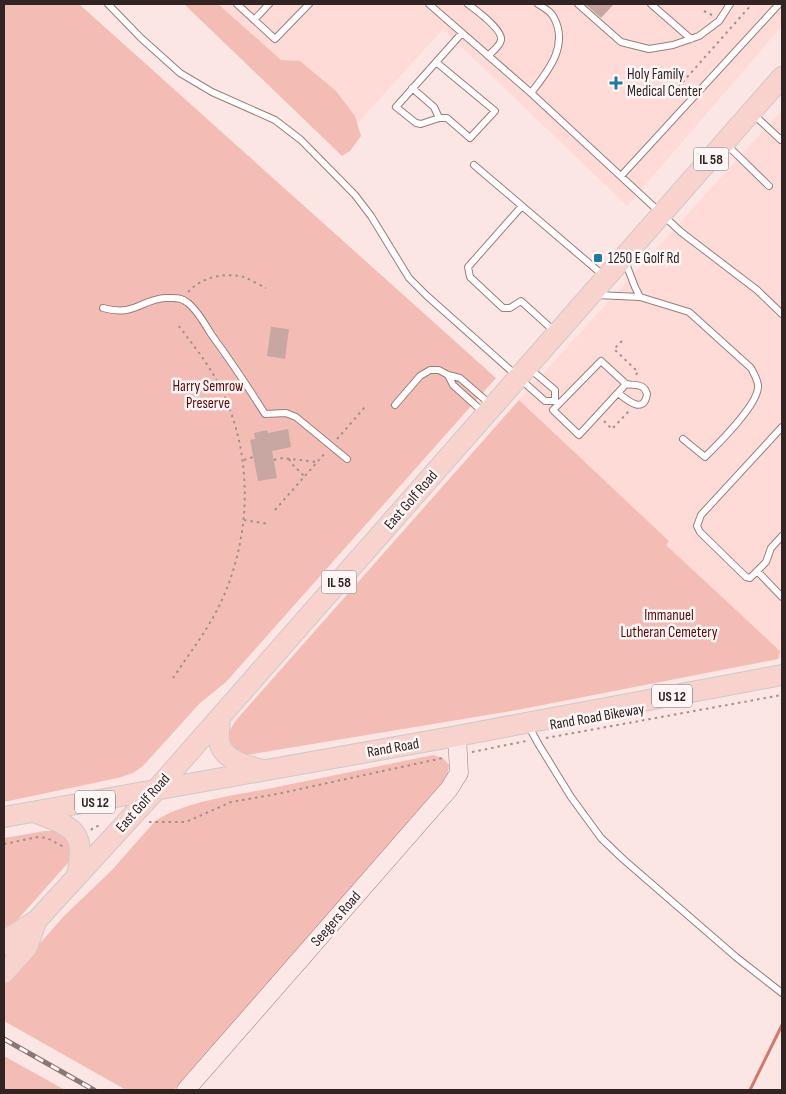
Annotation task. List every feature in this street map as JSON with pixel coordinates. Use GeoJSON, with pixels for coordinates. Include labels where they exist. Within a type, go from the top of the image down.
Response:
{"type":"FeatureCollection","features":[{"type":"Feature","properties":{"kind":"main road","name":"East Golf Road"},"geometry":{"type":"LineString","coordinates":[[4,945],[12,936],[37,920],[155,791],[782,77]]}},
{"type":"Feature","properties":{"kind":"main road","name":"Rand Road"},"geometry":{"type":"LineString","coordinates":[[4,817],[457,736],[531,731],[782,675]]}},
{"type":"Feature","properties":{"kind":"main road"},"geometry":{"type":"LineString","coordinates":[[220,717],[219,744],[224,752],[243,765],[265,771]]}},
{"type":"Feature","properties":{"kind":"main road"},"geometry":{"type":"LineString","coordinates":[[34,812],[65,826],[76,834],[80,840],[81,857],[77,876]]}},
{"type":"Feature","properties":{"kind":"main road","name":"East Golf Road"},"geometry":{"type":"LineString","coordinates":[[4,973],[27,947],[37,920]]}},
{"type":"Feature","properties":{"kind":"street","name":"Seegers Road"},"geometry":{"type":"LineString","coordinates":[[186,1090],[449,789],[459,773],[457,736]]}},
{"type":"Feature","properties":{"kind":"lane"},"geometry":{"type":"LineString","coordinates":[[108,4],[141,38],[180,73],[212,92],[275,120],[301,140],[355,195],[371,216],[409,278],[524,373],[555,390],[557,402]]}},
{"type":"Feature","properties":{"kind":"lane"},"geometry":{"type":"LineString","coordinates":[[237,4],[275,39],[308,4]]}},
{"type":"Feature","properties":{"kind":"lane"},"geometry":{"type":"LineString","coordinates":[[254,20],[269,4]]}},
{"type":"Feature","properties":{"kind":"lane"},"geometry":{"type":"LineString","coordinates":[[428,4],[531,93],[683,234],[757,290],[782,314]]}},
{"type":"Feature","properties":{"kind":"lane"},"geometry":{"type":"LineString","coordinates":[[468,4],[496,28],[500,34],[501,40],[498,46],[488,56]]}},
{"type":"Feature","properties":{"kind":"lane"},"geometry":{"type":"LineString","coordinates":[[531,93],[554,63],[560,38],[553,15],[538,4]]}},
{"type":"Feature","properties":{"kind":"lane"},"geometry":{"type":"LineString","coordinates":[[578,4],[621,42],[648,49],[673,46],[699,36],[719,22],[730,4]]}},
{"type":"Feature","properties":{"kind":"lane"},"geometry":{"type":"LineString","coordinates":[[651,4],[691,39]]}},
{"type":"Feature","properties":{"kind":"lane"},"geometry":{"type":"LineString","coordinates":[[621,176],[779,4]]}},
{"type":"Feature","properties":{"kind":"lane"},"geometry":{"type":"LineString","coordinates":[[436,62],[495,111],[470,138],[447,118],[439,118],[421,124],[416,123],[396,106],[462,33]]}},
{"type":"Feature","properties":{"kind":"lane"},"geometry":{"type":"LineString","coordinates":[[412,88],[434,107],[439,118]]}},
{"type":"Feature","properties":{"kind":"lane"},"geometry":{"type":"LineString","coordinates":[[752,112],[780,140],[782,138]]}},
{"type":"Feature","properties":{"kind":"lane"},"geometry":{"type":"LineString","coordinates":[[725,143],[769,186]]}},
{"type":"Feature","properties":{"kind":"lane"},"geometry":{"type":"LineString","coordinates":[[474,166],[606,278]]}},
{"type":"Feature","properties":{"kind":"lane"},"geometry":{"type":"LineString","coordinates":[[522,206],[468,267],[470,277],[503,308],[510,308],[521,301],[557,335]]}},
{"type":"Feature","properties":{"kind":"lane"},"geometry":{"type":"LineString","coordinates":[[624,258],[640,297]]}},
{"type":"Feature","properties":{"kind":"lane"},"geometry":{"type":"LineString","coordinates":[[592,295],[616,294],[640,297],[689,312],[751,368],[756,378],[757,395],[747,411],[705,457],[683,439]]}},
{"type":"Feature","properties":{"kind":"lane"},"geometry":{"type":"LineString","coordinates":[[103,308],[116,312],[132,310],[163,298],[180,298],[189,304],[203,322],[265,414],[286,413],[296,417],[347,459]]}},
{"type":"Feature","properties":{"kind":"lane"},"geometry":{"type":"LineString","coordinates":[[618,393],[633,405],[644,402],[647,394],[644,387],[640,385],[626,384],[601,361],[557,402],[553,410],[580,435],[626,384]]}},
{"type":"Feature","properties":{"kind":"lane"},"geometry":{"type":"LineString","coordinates":[[395,405],[420,376],[430,370],[439,370],[460,378],[490,411]]}},
{"type":"Feature","properties":{"kind":"lane"},"geometry":{"type":"LineString","coordinates":[[524,373],[545,401],[557,402]]}},
{"type":"Feature","properties":{"kind":"lane"},"geometry":{"type":"LineString","coordinates":[[448,375],[453,385],[490,411]]}},
{"type":"Feature","properties":{"kind":"lane"},"geometry":{"type":"LineString","coordinates":[[782,427],[701,515],[697,526],[700,532],[746,577],[750,578],[766,562],[771,548],[782,536]]}},
{"type":"Feature","properties":{"kind":"lane"},"geometry":{"type":"LineString","coordinates":[[757,571],[782,597]]}},
{"type":"Feature","properties":{"kind":"lane"},"geometry":{"type":"LineString","coordinates":[[531,731],[571,797],[601,838],[622,859],[736,957],[782,993]]}},
{"type":"Feature","properties":{"kind":"path"},"geometry":{"type":"LineString","coordinates":[[674,92],[752,4]]}},
{"type":"Feature","properties":{"kind":"path"},"geometry":{"type":"LineString","coordinates":[[183,300],[198,283],[215,276],[228,275],[244,278],[266,288]]}},
{"type":"Feature","properties":{"kind":"path"},"geometry":{"type":"LineString","coordinates":[[173,678],[205,630],[224,594],[232,573],[244,520],[245,480],[236,428],[214,375],[178,325]]}},
{"type":"Feature","properties":{"kind":"path"},"geometry":{"type":"LineString","coordinates":[[275,510],[365,407]]}},
{"type":"Feature","properties":{"kind":"path"},"geometry":{"type":"LineString","coordinates":[[243,460],[254,457]]}},
{"type":"Feature","properties":{"kind":"path"},"geometry":{"type":"LineString","coordinates":[[274,460],[289,459],[317,462]]}},
{"type":"Feature","properties":{"kind":"path"},"geometry":{"type":"LineString","coordinates":[[289,459],[304,476]]}},
{"type":"Feature","properties":{"kind":"path"},"geometry":{"type":"LineString","coordinates":[[244,520],[269,524]]}},
{"type":"Feature","properties":{"kind":"path","name":"Rand Road Bikeway"},"geometry":{"type":"LineString","coordinates":[[474,752],[531,731],[782,695]]}},
{"type":"Feature","properties":{"kind":"path"},"geometry":{"type":"LineString","coordinates":[[155,821],[186,822],[231,802],[277,794],[443,758]]}},
{"type":"Feature","properties":{"kind":"path"},"geometry":{"type":"LineString","coordinates":[[89,831],[94,827],[100,826]]}},
{"type":"Feature","properties":{"kind":"path"},"geometry":{"type":"LineString","coordinates":[[4,844],[38,837],[47,838],[61,846],[69,847]]}},
{"type":"Feature","properties":{"kind":"shaded area","name":"Holy Family Medical Center"},"geometry":{"type":"Polygon","coordinates":[[[205,4],[782,4],[782,26],[627,206],[443,29],[344,138],[205,4]]]}},
{"type":"Feature","properties":{"kind":"shaded area"},"geometry":{"type":"Polygon","coordinates":[[[782,110],[782,658],[778,659],[779,650],[665,545],[669,541],[519,400],[782,110]]]}},
{"type":"Feature","properties":{"kind":"green space","name":"Harry Semrow Preserve"},"geometry":{"type":"Polygon","coordinates":[[[4,4],[79,4],[496,378],[226,682],[200,703],[143,766],[133,773],[118,778],[4,802],[4,4]]]}},
{"type":"Feature","properties":{"kind":"green space"},"geometry":{"type":"Polygon","coordinates":[[[184,4],[218,4],[281,60],[300,61],[336,91],[355,116],[361,136],[350,151],[342,156],[184,4]]]}},
{"type":"Feature","properties":{"kind":"green space","name":"Immanuel Lutheran Cemetery"},"geometry":{"type":"Polygon","coordinates":[[[519,400],[669,541],[666,545],[780,651],[778,659],[517,710],[247,755],[233,751],[229,734],[237,719],[519,400]]]}},
{"type":"Feature","properties":{"kind":"green space"},"geometry":{"type":"Polygon","coordinates":[[[433,755],[443,758],[449,765],[447,777],[441,787],[174,1090],[126,1090],[4,1021],[4,984],[64,916],[112,870],[155,821],[181,808],[211,800],[433,755]]]}},
{"type":"Feature","properties":{"kind":"green space"},"geometry":{"type":"Polygon","coordinates":[[[45,831],[57,831],[69,836],[72,854],[67,864],[4,935],[4,838],[45,831]]]}},
{"type":"Feature","properties":{"kind":"green space"},"geometry":{"type":"Polygon","coordinates":[[[4,1056],[65,1090],[4,1090],[4,1056]]]}},
{"type":"Feature","properties":{"kind":"building"},"geometry":{"type":"Polygon","coordinates":[[[585,4],[614,4],[601,18],[585,4]]]}},
{"type":"Feature","properties":{"kind":"building"},"geometry":{"type":"Polygon","coordinates":[[[271,327],[289,329],[285,359],[267,356],[271,327]]]}},
{"type":"Feature","properties":{"kind":"building"},"geometry":{"type":"Polygon","coordinates":[[[288,429],[291,447],[272,451],[277,478],[258,481],[250,440],[255,439],[254,433],[267,430],[268,433],[288,429]]]}},
{"type":"Feature","properties":{"kind":"waterway"},"geometry":{"type":"LineString","coordinates":[[750,1090],[782,1025]]}},
{"type":"Feature","properties":{"kind":"railway"},"geometry":{"type":"LineString","coordinates":[[4,1039],[94,1090]]}},
{"type":"Feature","properties":{"kind":"place","name":"Holy Family Medical Center"},"geometry":{"type":"Point","coordinates":[616,83]}},
{"type":"Feature","properties":{"kind":"place","name":"1250 E Golf Rd"},"geometry":{"type":"Point","coordinates":[598,258]}}]}
